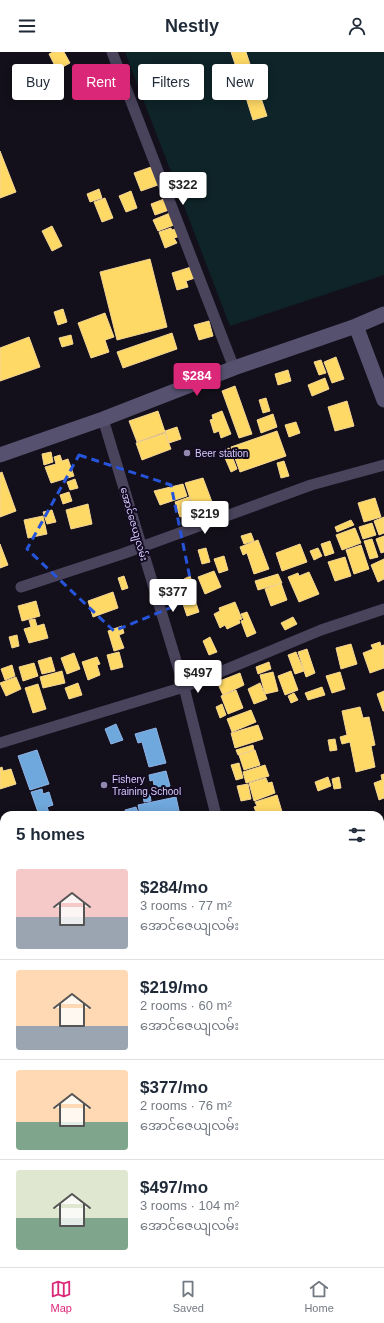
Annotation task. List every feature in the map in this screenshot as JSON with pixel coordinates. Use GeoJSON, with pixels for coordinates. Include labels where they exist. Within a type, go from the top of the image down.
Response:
{"type":"FeatureCollection","features":[{"type":"Feature","properties":{"kind":"street"},"geometry":{"type":"LineString","coordinates":[[112,52],[234,368]]}},
{"type":"Feature","properties":{"kind":"street"},"geometry":{"type":"LineString","coordinates":[[0,454],[103,419],[234,368],[356,326],[384,314]]}},
{"type":"Feature","properties":{"kind":"street"},"geometry":{"type":"LineString","coordinates":[[356,326],[384,400]]}},
{"type":"Feature","properties":{"kind":"street","name":"အောင်ဇေယျလမ်း"},"geometry":{"type":"LineString","coordinates":[[103,419],[184,687],[215,811]]}},
{"type":"Feature","properties":{"kind":"street"},"geometry":{"type":"LineString","coordinates":[[20,587],[141,547],[310,485],[384,465]]}},
{"type":"Feature","properties":{"kind":"street"},"geometry":{"type":"LineString","coordinates":[[0,744],[184,687],[321,630],[384,609]]}},
{"type":"Feature","properties":{"kind":"highlighted area"},"geometry":{"type":"Polygon","coordinates":[[[79,455],[171,485],[194,598],[114,631],[27,549],[79,455]]]}},
{"type":"Feature","properties":{"kind":"green space"},"geometry":{"type":"Polygon","coordinates":[[[125,52],[384,52],[384,275],[230,326],[143,100],[204,100],[204,64],[138,64],[138,86],[125,52]]]}},
{"type":"Feature","properties":{"kind":"building: Homes"},"geometry":{"type":"Polygon","coordinates":[[[53,52],[64,52],[70,63],[64,66],[64,64],[54,64],[49,54],[53,52]]]}},
{"type":"Feature","properties":{"kind":"building: Homes"},"geometry":{"type":"Polygon","coordinates":[[[231,52],[246,52],[250,64],[235,64],[231,52]]]}},
{"type":"Feature","properties":{"kind":"building: Homes"},"geometry":{"type":"Polygon","coordinates":[[[247,100],[262,100],[267,116],[253,120],[247,100]]]}},
{"type":"Feature","properties":{"kind":"building: Homes"},"geometry":{"type":"Polygon","coordinates":[[[0,151],[16,192],[0,198],[0,151]]]}},
{"type":"Feature","properties":{"kind":"building: Homes"},"geometry":{"type":"Polygon","coordinates":[[[151,167],[158,185],[141,191],[134,173],[151,167]]]}},
{"type":"Feature","properties":{"kind":"building: Homes"},"geometry":{"type":"Polygon","coordinates":[[[99,189],[102,198],[90,202],[87,194],[99,189]]]}},
{"type":"Feature","properties":{"kind":"building: Homes"},"geometry":{"type":"Polygon","coordinates":[[[131,191],[137,208],[126,212],[119,196],[131,191]]]}},
{"type":"Feature","properties":{"kind":"building: Homes"},"geometry":{"type":"Polygon","coordinates":[[[105,198],[113,218],[102,222],[94,202],[105,198]]]}},
{"type":"Feature","properties":{"kind":"building: Homes"},"geometry":{"type":"Polygon","coordinates":[[[164,199],[169,210],[155,215],[151,204],[164,199]]]}},
{"type":"Feature","properties":{"kind":"building: Homes"},"geometry":{"type":"Polygon","coordinates":[[[170,213],[174,225],[158,231],[153,220],[170,213]]]}},
{"type":"Feature","properties":{"kind":"building: Homes"},"geometry":{"type":"Polygon","coordinates":[[[52,226],[62,246],[52,251],[42,231],[52,226]]]}},
{"type":"Feature","properties":{"kind":"building: Homes"},"geometry":{"type":"Polygon","coordinates":[[[171,228],[172,230],[178,228],[180,236],[174,238],[177,243],[165,248],[159,232],[171,228]]]}},
{"type":"Feature","properties":{"kind":"building: Homes"},"geometry":{"type":"Polygon","coordinates":[[[150,259],[167,327],[117,340],[100,272],[150,259]]]}},
{"type":"Feature","properties":{"kind":"building: Homes"},"geometry":{"type":"Polygon","coordinates":[[[191,267],[195,278],[186,281],[188,287],[177,290],[172,273],[191,267]]]}},
{"type":"Feature","properties":{"kind":"building: Homes"},"geometry":{"type":"Polygon","coordinates":[[[63,309],[67,322],[58,325],[54,312],[63,309]]]}},
{"type":"Feature","properties":{"kind":"building: Homes"},"geometry":{"type":"Polygon","coordinates":[[[105,313],[114,337],[105,340],[109,352],[91,358],[78,323],[105,313]]]}},
{"type":"Feature","properties":{"kind":"building: Homes"},"geometry":{"type":"Polygon","coordinates":[[[209,321],[213,336],[199,340],[194,325],[209,321]]]}},
{"type":"Feature","properties":{"kind":"building: Homes"},"geometry":{"type":"Polygon","coordinates":[[[172,333],[177,349],[123,368],[117,352],[172,333]]]}},
{"type":"Feature","properties":{"kind":"building: Homes"},"geometry":{"type":"Polygon","coordinates":[[[71,335],[73,344],[62,347],[59,338],[71,335]]]}},
{"type":"Feature","properties":{"kind":"building: Homes"},"geometry":{"type":"Polygon","coordinates":[[[29,337],[40,367],[0,381],[0,348],[29,337]]]}},
{"type":"Feature","properties":{"kind":"building: Homes"},"geometry":{"type":"Polygon","coordinates":[[[336,357],[344,379],[332,383],[324,362],[336,357]]]}},
{"type":"Feature","properties":{"kind":"building: Homes"},"geometry":{"type":"Polygon","coordinates":[[[321,360],[326,373],[319,375],[314,362],[321,360]]]}},
{"type":"Feature","properties":{"kind":"building: Homes"},"geometry":{"type":"Polygon","coordinates":[[[288,370],[291,381],[278,385],[275,374],[288,370]]]}},
{"type":"Feature","properties":{"kind":"building: Homes"},"geometry":{"type":"Polygon","coordinates":[[[325,378],[329,389],[312,396],[308,385],[325,378]]]}},
{"type":"Feature","properties":{"kind":"building: Homes"},"geometry":{"type":"Polygon","coordinates":[[[235,386],[252,434],[239,438],[222,391],[235,386]]]}},
{"type":"Feature","properties":{"kind":"building: Homes"},"geometry":{"type":"Polygon","coordinates":[[[266,398],[270,411],[263,413],[259,400],[266,398]]]}},
{"type":"Feature","properties":{"kind":"building: Homes"},"geometry":{"type":"Polygon","coordinates":[[[347,401],[354,426],[335,431],[328,407],[347,401]]]}},
{"type":"Feature","properties":{"kind":"building: Homes"},"geometry":{"type":"Polygon","coordinates":[[[158,411],[165,432],[137,442],[129,421],[158,411]]]}},
{"type":"Feature","properties":{"kind":"building: Homes"},"geometry":{"type":"Polygon","coordinates":[[[222,411],[231,434],[221,438],[219,431],[214,433],[210,420],[213,419],[212,415],[222,411]]]}},
{"type":"Feature","properties":{"kind":"building: Homes"},"geometry":{"type":"Polygon","coordinates":[[[273,414],[277,427],[261,433],[257,420],[273,414]]]}},
{"type":"Feature","properties":{"kind":"building: Homes"},"geometry":{"type":"Polygon","coordinates":[[[296,422],[300,433],[289,437],[285,425],[296,422]]]}},
{"type":"Feature","properties":{"kind":"building: Homes"},"geometry":{"type":"Polygon","coordinates":[[[177,427],[181,439],[169,443],[165,431],[177,427]]]}},
{"type":"Feature","properties":{"kind":"building: Homes"},"geometry":{"type":"Polygon","coordinates":[[[277,431],[286,456],[240,472],[231,447],[277,431]]]}},
{"type":"Feature","properties":{"kind":"building: Homes"},"geometry":{"type":"Polygon","coordinates":[[[165,433],[171,449],[142,460],[136,443],[165,433]]]}},
{"type":"Feature","properties":{"kind":"building: Homes"},"geometry":{"type":"Polygon","coordinates":[[[229,448],[237,469],[231,472],[222,451],[229,448]]]}},
{"type":"Feature","properties":{"kind":"building: Homes"},"geometry":{"type":"Polygon","coordinates":[[[51,452],[53,462],[44,465],[42,454],[51,452]]]}},
{"type":"Feature","properties":{"kind":"building: Homes"},"geometry":{"type":"Polygon","coordinates":[[[60,455],[62,461],[68,459],[74,476],[51,483],[45,467],[56,464],[54,457],[60,455]]]}},
{"type":"Feature","properties":{"kind":"building: Homes"},"geometry":{"type":"Polygon","coordinates":[[[284,461],[289,476],[281,478],[277,463],[284,461]]]}},
{"type":"Feature","properties":{"kind":"building: Homes"},"geometry":{"type":"Polygon","coordinates":[[[2,472],[16,511],[0,517],[0,473],[2,472]]]}},
{"type":"Feature","properties":{"kind":"building: Homes"},"geometry":{"type":"Polygon","coordinates":[[[203,478],[212,502],[193,507],[185,483],[203,478]]]}},
{"type":"Feature","properties":{"kind":"building: Homes"},"geometry":{"type":"Polygon","coordinates":[[[75,479],[78,488],[70,490],[67,482],[75,479]]]}},
{"type":"Feature","properties":{"kind":"building: Homes"},"geometry":{"type":"Polygon","coordinates":[[[183,484],[187,496],[160,505],[154,491],[183,484]]]}},
{"type":"Feature","properties":{"kind":"building: Homes"},"geometry":{"type":"Polygon","coordinates":[[[69,492],[72,501],[63,504],[60,495],[69,492]]]}},
{"type":"Feature","properties":{"kind":"building: Homes"},"geometry":{"type":"Polygon","coordinates":[[[189,497],[194,512],[180,517],[175,502],[189,497]]]}},
{"type":"Feature","properties":{"kind":"building: Homes"},"geometry":{"type":"Polygon","coordinates":[[[375,498],[381,517],[364,522],[358,503],[375,498]]]}},
{"type":"Feature","properties":{"kind":"building: Homes"},"geometry":{"type":"Polygon","coordinates":[[[88,504],[92,524],[71,529],[66,510],[88,504]]]}},
{"type":"Feature","properties":{"kind":"building: Homes"},"geometry":{"type":"Polygon","coordinates":[[[52,510],[56,522],[47,524],[43,512],[52,510]]]}},
{"type":"Feature","properties":{"kind":"building: Homes"},"geometry":{"type":"Polygon","coordinates":[[[43,516],[47,534],[28,538],[24,520],[43,516]]]}},
{"type":"Feature","properties":{"kind":"building: Homes"},"geometry":{"type":"Polygon","coordinates":[[[384,517],[384,533],[379,535],[374,521],[384,517]]]}},
{"type":"Feature","properties":{"kind":"building: Homes"},"geometry":{"type":"Polygon","coordinates":[[[351,520],[354,525],[337,532],[335,527],[351,520]]]}},
{"type":"Feature","properties":{"kind":"building: Homes"},"geometry":{"type":"Polygon","coordinates":[[[372,523],[376,535],[363,539],[359,527],[372,523]]]}},
{"type":"Feature","properties":{"kind":"building: Homes"},"geometry":{"type":"Polygon","coordinates":[[[355,528],[361,543],[342,550],[336,535],[355,528]]]}},
{"type":"Feature","properties":{"kind":"building: Homes"},"geometry":{"type":"Polygon","coordinates":[[[251,533],[254,541],[244,544],[241,536],[251,533]]]}},
{"type":"Feature","properties":{"kind":"building: Homes"},"geometry":{"type":"Polygon","coordinates":[[[384,536],[384,552],[381,553],[376,539],[384,536]]]}},
{"type":"Feature","properties":{"kind":"building: Homes"},"geometry":{"type":"Polygon","coordinates":[[[372,539],[378,557],[370,559],[364,541],[372,539]]]}},
{"type":"Feature","properties":{"kind":"building: Homes"},"geometry":{"type":"Polygon","coordinates":[[[258,540],[269,569],[254,574],[247,553],[243,555],[240,547],[258,540]]]}},
{"type":"Feature","properties":{"kind":"building: Homes"},"geometry":{"type":"Polygon","coordinates":[[[330,541],[334,553],[325,556],[321,544],[330,541]]]}},
{"type":"Feature","properties":{"kind":"building: Homes"},"geometry":{"type":"Polygon","coordinates":[[[0,544],[8,565],[0,568],[0,544]]]}},
{"type":"Feature","properties":{"kind":"building: Homes"},"geometry":{"type":"Polygon","coordinates":[[[300,544],[307,562],[282,571],[276,553],[300,544]]]}},
{"type":"Feature","properties":{"kind":"building: Homes"},"geometry":{"type":"Polygon","coordinates":[[[361,545],[369,569],[354,574],[346,550],[361,545]]]}},
{"type":"Feature","properties":{"kind":"building: Homes"},"geometry":{"type":"Polygon","coordinates":[[[206,548],[210,562],[202,564],[198,550],[206,548]]]}},
{"type":"Feature","properties":{"kind":"building: Homes"},"geometry":{"type":"Polygon","coordinates":[[[318,548],[322,556],[314,560],[310,551],[318,548]]]}},
{"type":"Feature","properties":{"kind":"building: Homes"},"geometry":{"type":"Polygon","coordinates":[[[224,556],[228,570],[219,573],[214,559],[224,556]]]}},
{"type":"Feature","properties":{"kind":"building: Homes"},"geometry":{"type":"Polygon","coordinates":[[[345,557],[351,576],[335,581],[328,562],[345,557]]]}},
{"type":"Feature","properties":{"kind":"building: Homes"},"geometry":{"type":"Polygon","coordinates":[[[384,559],[384,579],[378,582],[371,565],[384,559]]]}},
{"type":"Feature","properties":{"kind":"building: Homes"},"geometry":{"type":"Polygon","coordinates":[[[214,571],[221,587],[205,594],[198,577],[214,571]]]}},
{"type":"Feature","properties":{"kind":"building: Homes"},"geometry":{"type":"Polygon","coordinates":[[[309,572],[319,594],[299,602],[288,577],[298,573],[299,576],[309,572]]]}},
{"type":"Feature","properties":{"kind":"building: Homes"},"geometry":{"type":"Polygon","coordinates":[[[278,574],[282,583],[258,590],[255,581],[278,574]]]}},
{"type":"Feature","properties":{"kind":"building: Homes"},"geometry":{"type":"Polygon","coordinates":[[[124,576],[128,588],[122,590],[118,578],[124,576]]]}},
{"type":"Feature","properties":{"kind":"building: Homes"},"geometry":{"type":"Polygon","coordinates":[[[190,576],[194,587],[187,589],[184,579],[190,576]]]}},
{"type":"Feature","properties":{"kind":"building: Homes"},"geometry":{"type":"Polygon","coordinates":[[[281,583],[287,600],[271,606],[265,589],[281,583]]]}},
{"type":"Feature","properties":{"kind":"building: Homes"},"geometry":{"type":"Polygon","coordinates":[[[113,592],[118,608],[93,617],[88,601],[113,592]]]}},
{"type":"Feature","properties":{"kind":"building: Homes"},"geometry":{"type":"Polygon","coordinates":[[[195,600],[199,612],[187,616],[183,604],[195,600]]]}},
{"type":"Feature","properties":{"kind":"building: Homes"},"geometry":{"type":"Polygon","coordinates":[[[36,601],[40,616],[22,621],[18,606],[36,601]]]}},
{"type":"Feature","properties":{"kind":"building: Homes"},"geometry":{"type":"Polygon","coordinates":[[[235,602],[242,619],[239,620],[240,623],[227,629],[225,625],[220,628],[214,614],[220,611],[219,608],[235,602]]]}},
{"type":"Feature","properties":{"kind":"building: Homes"},"geometry":{"type":"Polygon","coordinates":[[[247,612],[256,633],[247,637],[241,621],[244,620],[241,614],[247,612]]]}},
{"type":"Feature","properties":{"kind":"building: Homes"},"geometry":{"type":"Polygon","coordinates":[[[293,617],[297,624],[285,630],[281,623],[293,617]]]}},
{"type":"Feature","properties":{"kind":"building: Homes"},"geometry":{"type":"Polygon","coordinates":[[[35,619],[37,626],[44,624],[48,638],[29,643],[24,629],[31,627],[29,620],[35,619]]]}},
{"type":"Feature","properties":{"kind":"building: Homes"},"geometry":{"type":"Polygon","coordinates":[[[122,626],[124,633],[119,635],[124,648],[114,651],[108,631],[122,626]]]}},
{"type":"Feature","properties":{"kind":"building: Homes"},"geometry":{"type":"Polygon","coordinates":[[[17,635],[19,646],[12,648],[9,637],[17,635]]]}},
{"type":"Feature","properties":{"kind":"building: Homes"},"geometry":{"type":"Polygon","coordinates":[[[210,637],[217,652],[209,655],[203,641],[210,637]]]}},
{"type":"Feature","properties":{"kind":"building: Homes"},"geometry":{"type":"Polygon","coordinates":[[[380,642],[381,646],[384,645],[384,668],[370,673],[363,653],[373,649],[371,645],[380,642]]]}},
{"type":"Feature","properties":{"kind":"building: Homes"},"geometry":{"type":"Polygon","coordinates":[[[351,644],[357,664],[341,669],[336,648],[351,644]]]}},
{"type":"Feature","properties":{"kind":"building: Homes"},"geometry":{"type":"Polygon","coordinates":[[[307,649],[315,673],[306,677],[298,652],[307,649]]]}},
{"type":"Feature","properties":{"kind":"building: Homes"},"geometry":{"type":"Polygon","coordinates":[[[119,652],[123,667],[111,670],[107,655],[119,652]]]}},
{"type":"Feature","properties":{"kind":"building: Homes"},"geometry":{"type":"Polygon","coordinates":[[[296,652],[304,671],[295,674],[288,655],[296,652]]]}},
{"type":"Feature","properties":{"kind":"building: Homes"},"geometry":{"type":"Polygon","coordinates":[[[74,653],[80,669],[67,674],[61,658],[74,653]]]}},
{"type":"Feature","properties":{"kind":"building: Homes"},"geometry":{"type":"Polygon","coordinates":[[[51,657],[55,671],[42,674],[38,661],[51,657]]]}},
{"type":"Feature","properties":{"kind":"building: Homes"},"geometry":{"type":"Polygon","coordinates":[[[97,657],[100,664],[97,665],[100,675],[88,680],[82,662],[97,657]]]}},
{"type":"Feature","properties":{"kind":"building: Homes"},"geometry":{"type":"Polygon","coordinates":[[[269,662],[271,669],[258,674],[256,667],[269,662]]]}},
{"type":"Feature","properties":{"kind":"building: Homes"},"geometry":{"type":"Polygon","coordinates":[[[34,663],[38,676],[23,681],[19,667],[34,663]]]}},
{"type":"Feature","properties":{"kind":"building: Homes"},"geometry":{"type":"Polygon","coordinates":[[[12,665],[15,676],[5,680],[1,669],[12,665]]]}},
{"type":"Feature","properties":{"kind":"building: Homes"},"geometry":{"type":"Polygon","coordinates":[[[62,671],[65,683],[43,688],[40,677],[62,671]]]}},
{"type":"Feature","properties":{"kind":"building: Homes"},"geometry":{"type":"Polygon","coordinates":[[[291,671],[298,690],[285,695],[278,676],[291,671]]]}},
{"type":"Feature","properties":{"kind":"building: Homes"},"geometry":{"type":"Polygon","coordinates":[[[273,672],[278,691],[265,694],[260,675],[273,672]]]}},
{"type":"Feature","properties":{"kind":"building: Homes"},"geometry":{"type":"Polygon","coordinates":[[[340,672],[345,689],[332,693],[326,676],[340,672]]]}},
{"type":"Feature","properties":{"kind":"building: Homes"},"geometry":{"type":"Polygon","coordinates":[[[240,673],[244,685],[223,695],[217,682],[240,673]]]}},
{"type":"Feature","properties":{"kind":"building: Homes"},"geometry":{"type":"Polygon","coordinates":[[[16,677],[21,689],[6,696],[0,683],[16,677]]]}},
{"type":"Feature","properties":{"kind":"building: Homes"},"geometry":{"type":"Polygon","coordinates":[[[78,683],[82,695],[69,699],[65,688],[78,683]]]}},
{"type":"Feature","properties":{"kind":"building: Homes"},"geometry":{"type":"Polygon","coordinates":[[[260,683],[267,699],[254,704],[248,689],[260,683]]]}},
{"type":"Feature","properties":{"kind":"building: Homes"},"geometry":{"type":"Polygon","coordinates":[[[38,684],[46,709],[33,713],[25,688],[38,684]]]}},
{"type":"Feature","properties":{"kind":"building: Homes"},"geometry":{"type":"Polygon","coordinates":[[[322,687],[325,695],[308,700],[305,693],[322,687]]]}},
{"type":"Feature","properties":{"kind":"building: Homes"},"geometry":{"type":"Polygon","coordinates":[[[236,690],[243,708],[228,714],[221,696],[236,690]]]}},
{"type":"Feature","properties":{"kind":"building: Homes"},"geometry":{"type":"Polygon","coordinates":[[[384,691],[384,711],[383,711],[377,694],[384,691]]]}},
{"type":"Feature","properties":{"kind":"building: Homes"},"geometry":{"type":"Polygon","coordinates":[[[294,693],[298,700],[291,703],[288,696],[294,693]]]}},
{"type":"Feature","properties":{"kind":"building: Homes"},"geometry":{"type":"Polygon","coordinates":[[[222,704],[226,715],[220,718],[216,707],[222,704]]]}},
{"type":"Feature","properties":{"kind":"building: Homes"},"geometry":{"type":"Polygon","coordinates":[[[360,707],[363,718],[369,717],[375,745],[371,746],[375,767],[356,772],[350,742],[342,744],[340,737],[347,735],[342,711],[360,707]]]}},
{"type":"Feature","properties":{"kind":"building: Homes"},"geometry":{"type":"Polygon","coordinates":[[[251,710],[256,722],[232,732],[227,719],[251,710]]]}},
{"type":"Feature","properties":{"kind":"building: Homes"},"geometry":{"type":"Polygon","coordinates":[[[258,725],[263,739],[235,748],[231,733],[258,725]]]}},
{"type":"Feature","properties":{"kind":"building: Homes"},"geometry":{"type":"Polygon","coordinates":[[[335,739],[337,750],[330,751],[328,740],[335,739]]]}},
{"type":"Feature","properties":{"kind":"building: Homes"},"geometry":{"type":"Polygon","coordinates":[[[253,745],[254,750],[238,755],[236,750],[253,745]]]}},
{"type":"Feature","properties":{"kind":"building: Homes"},"geometry":{"type":"Polygon","coordinates":[[[255,750],[260,765],[244,770],[239,755],[255,750]]]}},
{"type":"Feature","properties":{"kind":"building: Homes"},"geometry":{"type":"Polygon","coordinates":[[[239,763],[243,778],[236,780],[231,765],[239,763]]]}},
{"type":"Feature","properties":{"kind":"building: Homes"},"geometry":{"type":"Polygon","coordinates":[[[265,765],[269,776],[246,783],[243,772],[265,765]]]}},
{"type":"Feature","properties":{"kind":"building: Homes"},"geometry":{"type":"Polygon","coordinates":[[[2,767],[3,771],[11,769],[16,784],[0,789],[0,768],[2,767]]]}},
{"type":"Feature","properties":{"kind":"building: Homes"},"geometry":{"type":"Polygon","coordinates":[[[384,774],[384,798],[379,800],[374,783],[382,780],[381,775],[384,774]]]}},
{"type":"Feature","properties":{"kind":"building: Homes"},"geometry":{"type":"Polygon","coordinates":[[[328,777],[331,786],[318,791],[315,782],[328,777]]]}},
{"type":"Feature","properties":{"kind":"building: Homes"},"geometry":{"type":"Polygon","coordinates":[[[339,777],[341,788],[334,789],[332,779],[339,777]]]}},
{"type":"Feature","properties":{"kind":"building: Homes"},"geometry":{"type":"Polygon","coordinates":[[[266,778],[268,783],[272,782],[275,793],[254,801],[249,783],[266,778]]]}},
{"type":"Feature","properties":{"kind":"building: Homes"},"geometry":{"type":"Polygon","coordinates":[[[248,784],[251,799],[241,801],[237,786],[248,784]]]}},
{"type":"Feature","properties":{"kind":"building: Homes"},"geometry":{"type":"Polygon","coordinates":[[[277,795],[282,811],[256,811],[254,807],[257,806],[255,802],[277,795]]]}},
{"type":"Feature","properties":{"kind":"building: Schools"},"geometry":{"type":"Polygon","coordinates":[[[116,724],[123,740],[111,744],[105,729],[116,724]]]}},
{"type":"Feature","properties":{"kind":"building: Schools"},"geometry":{"type":"Polygon","coordinates":[[[156,728],[166,763],[149,767],[142,742],[138,743],[135,734],[156,728]]]}},
{"type":"Feature","properties":{"kind":"building: Schools"},"geometry":{"type":"Polygon","coordinates":[[[37,750],[49,784],[30,790],[18,756],[37,750]]]}},
{"type":"Feature","properties":{"kind":"building: Schools"},"geometry":{"type":"Polygon","coordinates":[[[166,771],[170,786],[155,790],[153,780],[150,781],[149,775],[166,771]]]}},
{"type":"Feature","properties":{"kind":"building: Schools"},"geometry":{"type":"Polygon","coordinates":[[[42,789],[43,794],[49,792],[53,805],[47,807],[48,811],[38,811],[31,792],[42,789]]]}},
{"type":"Feature","properties":{"kind":"building: Schools"},"geometry":{"type":"Polygon","coordinates":[[[150,794],[151,801],[144,802],[143,795],[150,794]]]}},
{"type":"Feature","properties":{"kind":"building: Schools"},"geometry":{"type":"Polygon","coordinates":[[[176,797],[179,811],[139,811],[138,805],[176,797]]]}},
{"type":"Feature","properties":{"kind":"building: Schools"},"geometry":{"type":"Polygon","coordinates":[[[136,807],[138,811],[125,811],[136,807]]]}},
{"type":"Feature","properties":{"kind":"place","name":"Beer station"},"geometry":{"type":"Point","coordinates":[187,453]}},
{"type":"Feature","properties":{"kind":"place","name":"Fishery Training School"},"geometry":{"type":"Point","coordinates":[104,785]}}]}
